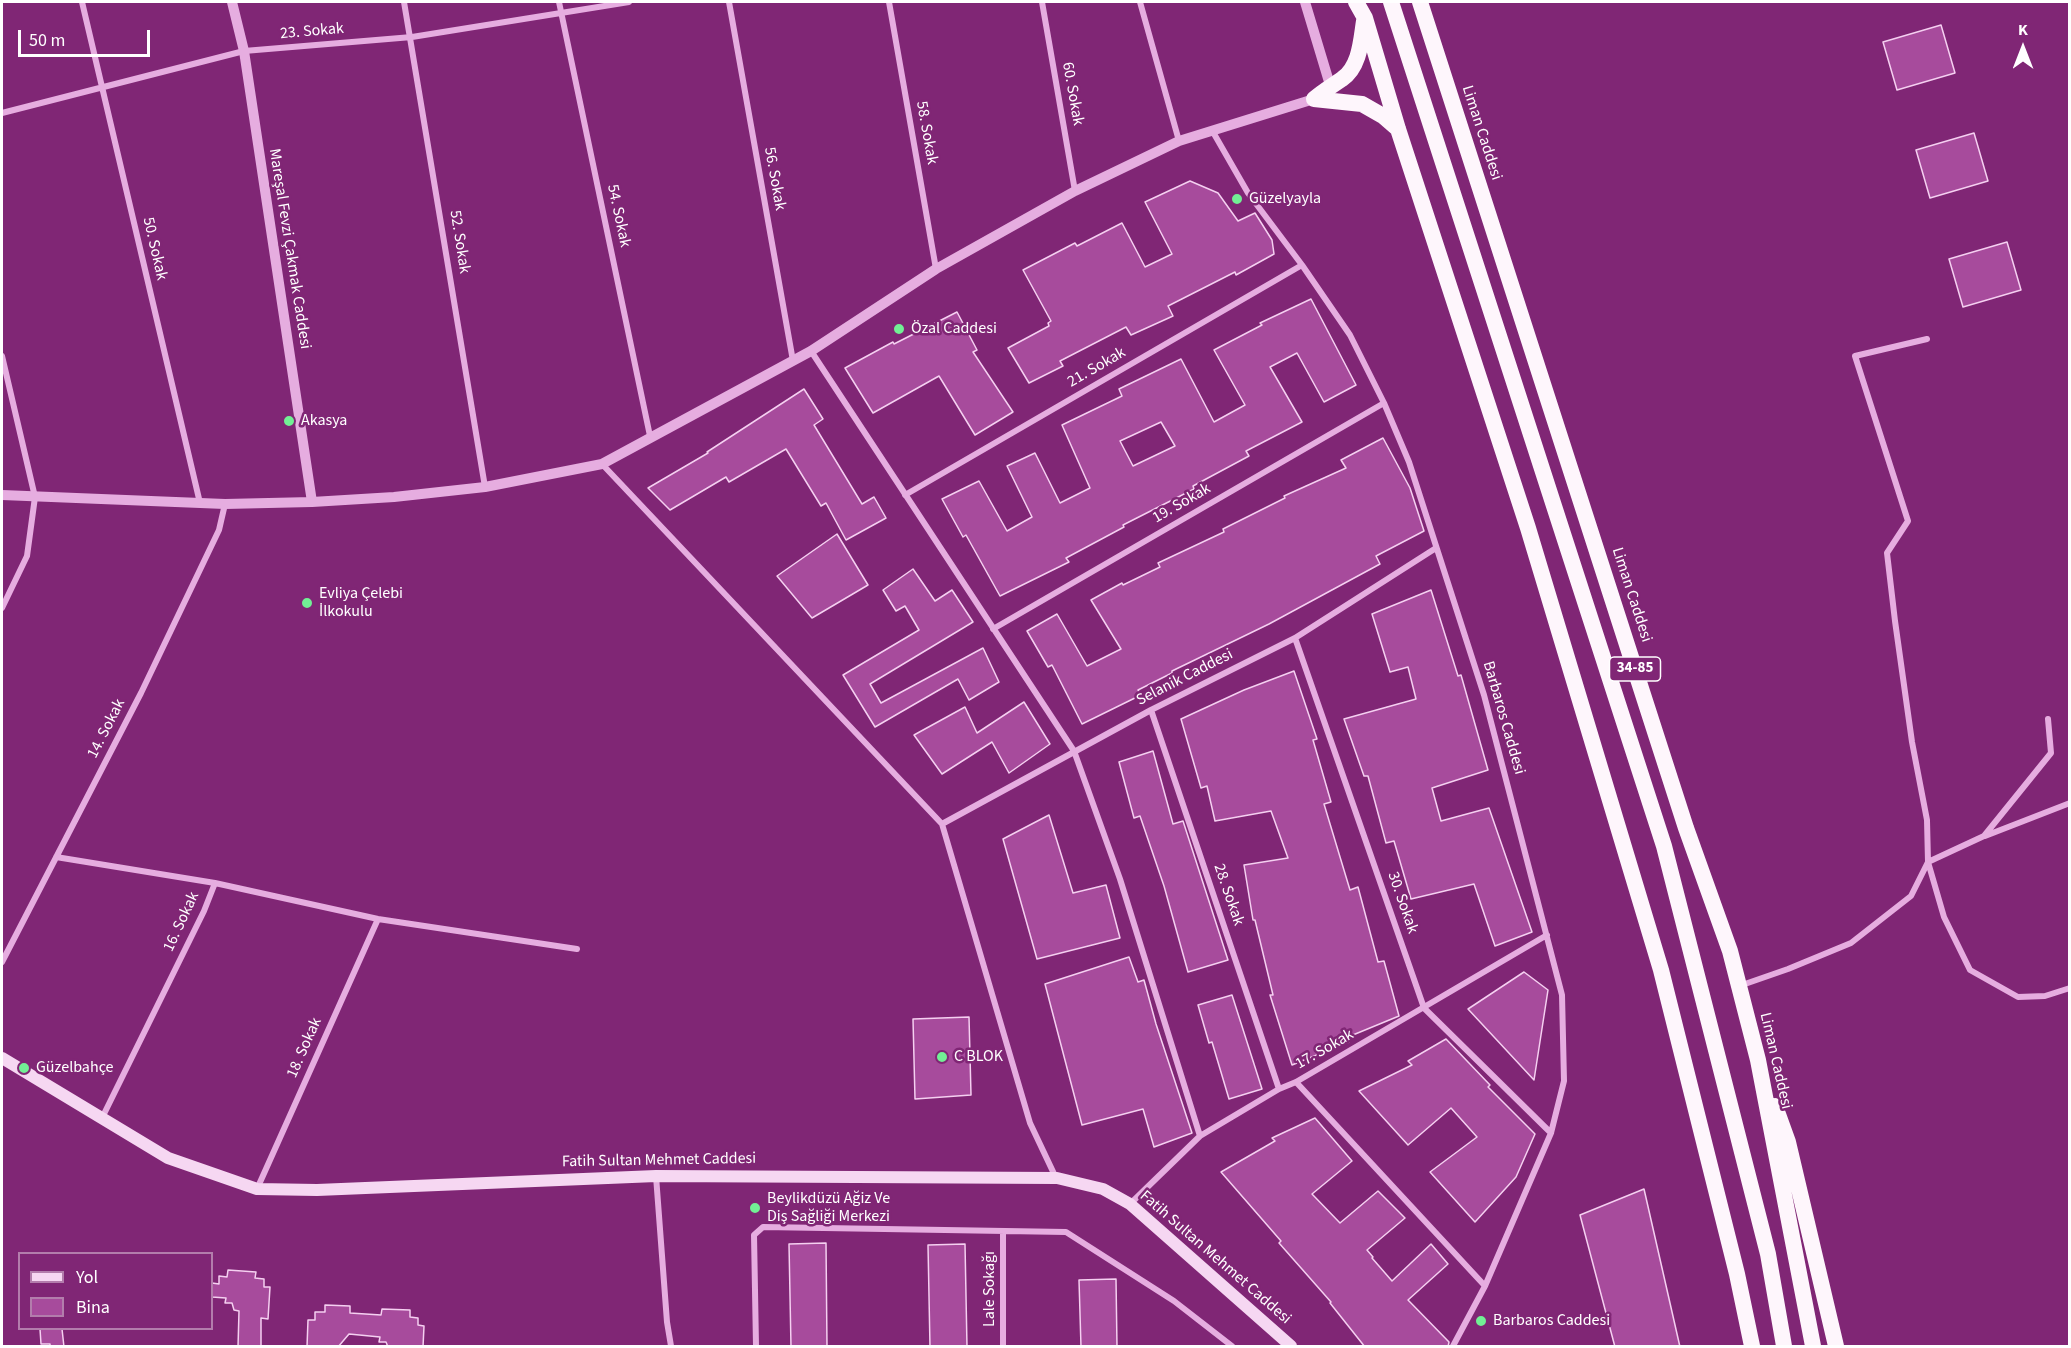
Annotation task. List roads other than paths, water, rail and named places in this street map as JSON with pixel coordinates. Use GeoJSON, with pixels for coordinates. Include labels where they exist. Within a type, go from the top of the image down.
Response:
{"type":"FeatureCollection","features":[{"type":"Feature","properties":{"kind":"highway"},"geometry":{"type":"LineString","coordinates":[[1358,2],[1528,528],[1661,970],[1737,1274],[1752,1347]]}},
{"type":"Feature","properties":{"kind":"highway","name":"34-85"},"geometry":{"type":"LineString","coordinates":[[1391,2],[1664,846],[1765,1243],[1784,1347]]}},
{"type":"Feature","properties":{"kind":"highway","name":"Liman Caddesi"},"geometry":{"type":"LineString","coordinates":[[1420,2],[1686,828],[1730,951],[1758,1060],[1813,1347]]}},
{"type":"Feature","properties":{"kind":"highway"},"geometry":{"type":"LineString","coordinates":[[1314,99],[1330,85],[1344,78],[1355,64],[1365,18]]}},
{"type":"Feature","properties":{"kind":"highway"},"geometry":{"type":"LineString","coordinates":[[1314,99],[1362,104],[1383,116],[1398,129]]}},
{"type":"Feature","properties":{"kind":"highway"},"geometry":{"type":"LineString","coordinates":[[1758,1060],[1788,1142],[1836,1347]]}},
{"type":"Feature","properties":{"kind":"main road","name":"Fatih Sultan Mehmet Caddesi"},"geometry":{"type":"LineString","coordinates":[[2,1058],[168,1158],[257,1189],[317,1190],[656,1176],[1057,1178],[1103,1189],[1130,1204],[1291,1347]]}},
{"type":"Feature","properties":{"kind":"street","name":"50. Sokak"},"geometry":{"type":"LineString","coordinates":[[82,2],[200,503]]}},
{"type":"Feature","properties":{"kind":"street","name":"Mareşal Fevzi Çakmak Caddesi"},"geometry":{"type":"LineString","coordinates":[[232,2],[244,51],[312,502]]}},
{"type":"Feature","properties":{"kind":"street","name":"52. Sokak"},"geometry":{"type":"LineString","coordinates":[[404,2],[485,486]]}},
{"type":"Feature","properties":{"kind":"street","name":"54. Sokak"},"geometry":{"type":"LineString","coordinates":[[559,2],[650,436]]}},
{"type":"Feature","properties":{"kind":"street","name":"23. Sokak"},"geometry":{"type":"LineString","coordinates":[[2,113],[244,51],[411,37],[629,2]]}},
{"type":"Feature","properties":{"kind":"street","name":"56. Sokak"},"geometry":{"type":"LineString","coordinates":[[729,2],[793,361]]}},
{"type":"Feature","properties":{"kind":"street","name":"58. Sokak"},"geometry":{"type":"LineString","coordinates":[[889,2],[936,269]]}},
{"type":"Feature","properties":{"kind":"street","name":"60. Sokak"},"geometry":{"type":"LineString","coordinates":[[1042,2],[1076,191]]}},
{"type":"Feature","properties":{"kind":"street"},"geometry":{"type":"LineString","coordinates":[[1140,2],[1179,141]]}},
{"type":"Feature","properties":{"kind":"street"},"geometry":{"type":"LineString","coordinates":[[1305,2],[1330,85]]}},
{"type":"Feature","properties":{"kind":"street"},"geometry":{"type":"LineString","coordinates":[[2,495],[225,504],[312,502],[394,497],[485,486],[602,464],[650,436],[811,351],[936,269],[1076,191],[1179,141],[1314,99]]}},
{"type":"Feature","properties":{"kind":"street","name":"Barbaros Caddesi"},"geometry":{"type":"LineString","coordinates":[[1213,132],[1248,193],[1302,265],[1350,335],[1384,403],[1409,462],[1484,695],[1562,995],[1564,1081],[1551,1133],[1485,1286],[1453,1347]]}},
{"type":"Feature","properties":{"kind":"street","name":"21. Sokak"},"geometry":{"type":"LineString","coordinates":[[905,495],[1302,265]]}},
{"type":"Feature","properties":{"kind":"street"},"geometry":{"type":"LineString","coordinates":[[1927,339],[1855,356],[1908,521],[1887,553],[1894,621],[1912,742],[1927,820],[1928,862],[1944,917],[1970,970],[2018,997],[2045,996],[2070,988]]}},
{"type":"Feature","properties":{"kind":"street"},"geometry":{"type":"LineString","coordinates":[[811,351],[1074,751],[1120,879],[1200,1136]]}},
{"type":"Feature","properties":{"kind":"street"},"geometry":{"type":"LineString","coordinates":[[2,356],[35,497],[27,556],[2,608]]}},
{"type":"Feature","properties":{"kind":"street","name":"19. Sokak"},"geometry":{"type":"LineString","coordinates":[[993,628],[1384,403]]}},
{"type":"Feature","properties":{"kind":"street"},"geometry":{"type":"LineString","coordinates":[[602,464],[942,824],[1030,1123],[1057,1178]]}},
{"type":"Feature","properties":{"kind":"street","name":"14. Sokak"},"geometry":{"type":"LineString","coordinates":[[2,962],[141,693],[219,530],[225,504]]}},
{"type":"Feature","properties":{"kind":"street","name":"Selanik Caddesi"},"geometry":{"type":"LineString","coordinates":[[942,824],[1074,751],[1295,638],[1436,548]]}},
{"type":"Feature","properties":{"kind":"street","name":"30. Sokak"},"geometry":{"type":"LineString","coordinates":[[1295,638],[1424,1008],[1551,1133]]}},
{"type":"Feature","properties":{"kind":"street","name":"28. Sokak"},"geometry":{"type":"LineString","coordinates":[[1152,710],[1279,1089]]}},
{"type":"Feature","properties":{"kind":"street"},"geometry":{"type":"LineString","coordinates":[[1984,836],[2051,753],[2048,719]]}},
{"type":"Feature","properties":{"kind":"street"},"geometry":{"type":"LineString","coordinates":[[1739,986],[1851,943],[1911,896],[1928,862],[1984,836],[2070,803]]}},
{"type":"Feature","properties":{"kind":"street","name":"16. Sokak"},"geometry":{"type":"LineString","coordinates":[[56,857],[215,883],[102,1118]]}},
{"type":"Feature","properties":{"kind":"street"},"geometry":{"type":"LineString","coordinates":[[215,883],[378,919],[577,949]]}},
{"type":"Feature","properties":{"kind":"street","name":"18. Sokak"},"geometry":{"type":"LineString","coordinates":[[257,1189],[378,919]]}},
{"type":"Feature","properties":{"kind":"street","name":"17. Sokak"},"geometry":{"type":"LineString","coordinates":[[1130,1204],[1200,1136],[1547,935]]}},
{"type":"Feature","properties":{"kind":"street"},"geometry":{"type":"LineString","coordinates":[[1296,1082],[1485,1286]]}},
{"type":"Feature","properties":{"kind":"street"},"geometry":{"type":"LineString","coordinates":[[656,1176],[667,1322],[671,1347]]}},
{"type":"Feature","properties":{"kind":"street"},"geometry":{"type":"LineString","coordinates":[[756,1347],[754,1235],[764,1227],[1066,1232],[1174,1301],[1232,1347]]}},
{"type":"Feature","properties":{"kind":"street","name":"Lale Sokağı"},"geometry":{"type":"LineString","coordinates":[[1003,1232],[1003,1347]]}},
{"type":"Feature","properties":{"kind":"place","name":"Güzelyayla"},"geometry":{"type":"Point","coordinates":[1237,199]}},
{"type":"Feature","properties":{"kind":"place","name":"Özal Caddesi"},"geometry":{"type":"Point","coordinates":[899,329]}},
{"type":"Feature","properties":{"kind":"place","name":"Akasya"},"geometry":{"type":"Point","coordinates":[289,421]}},
{"type":"Feature","properties":{"kind":"place","name":"Evliya Çelebi İlkokulu"},"geometry":{"type":"Point","coordinates":[307,603]}},
{"type":"Feature","properties":{"kind":"place","name":"C BLOK"},"geometry":{"type":"Point","coordinates":[942,1057]}},
{"type":"Feature","properties":{"kind":"place","name":"Güzelbahçe"},"geometry":{"type":"Point","coordinates":[24,1068]}},
{"type":"Feature","properties":{"kind":"place","name":"Beylikdüzü Ağiz Ve Diş Sağliği Merkezi"},"geometry":{"type":"Point","coordinates":[755,1208]}},
{"type":"Feature","properties":{"kind":"place","name":"Barbaros Caddesi"},"geometry":{"type":"Point","coordinates":[1481,1321]}}]}
